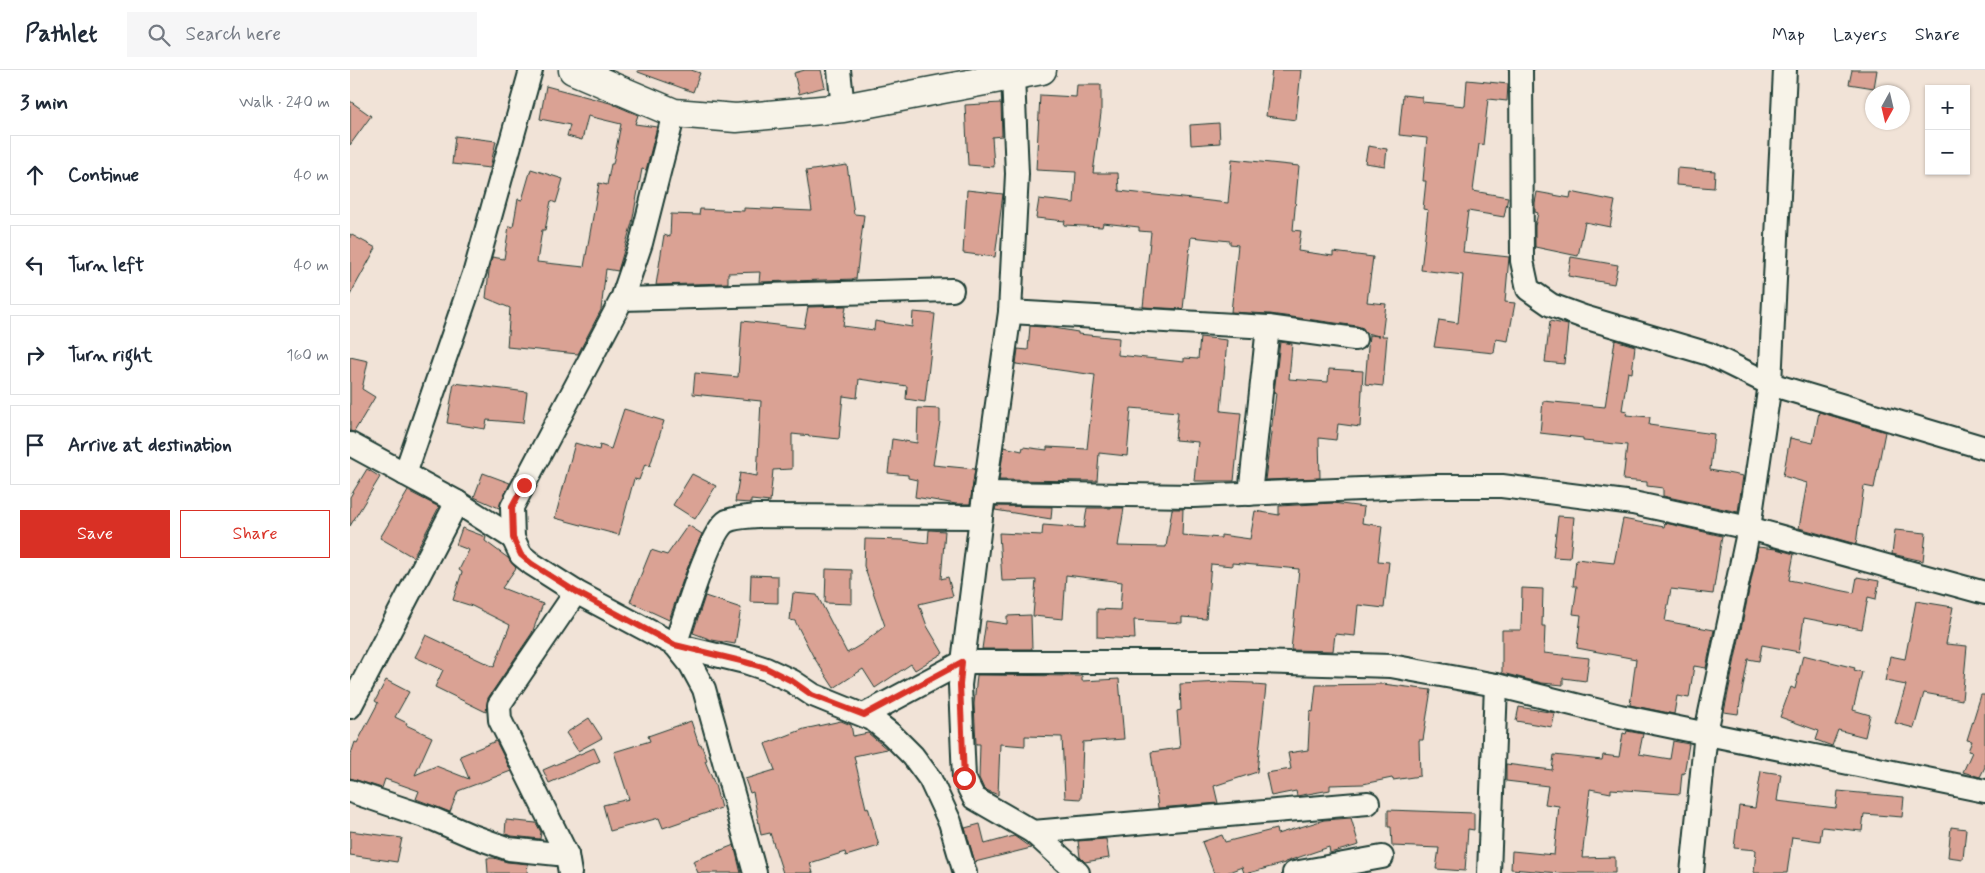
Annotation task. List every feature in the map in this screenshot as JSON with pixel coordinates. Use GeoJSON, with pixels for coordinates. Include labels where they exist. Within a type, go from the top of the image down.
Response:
{"type":"FeatureCollection","features":[{"type":"Feature","properties":{"kind":"street"},"geometry":{"type":"LineString","coordinates":[[405,474],[476,271],[531,70]]}},
{"type":"Feature","properties":{"kind":"street"},"geometry":{"type":"LineString","coordinates":[[839,70],[843,108]]}},
{"type":"Feature","properties":{"kind":"street"},"geometry":{"type":"LineString","coordinates":[[576,71],[674,113],[736,118],[843,108],[1042,70]]}},
{"type":"Feature","properties":{"kind":"street"},"geometry":{"type":"LineString","coordinates":[[1520,70],[1522,261],[1528,289],[1551,305],[1584,317],[1709,354],[1770,384],[1985,448]]}},
{"type":"Feature","properties":{"kind":"street"},"geometry":{"type":"LineString","coordinates":[[1692,873],[1706,732],[1749,528],[1770,384],[1785,70]]}},
{"type":"Feature","properties":{"kind":"street"},"geometry":{"type":"LineString","coordinates":[[1013,76],[1017,174],[1010,312],[962,662],[960,685],[964,778],[974,798],[1032,832],[1078,873]]}},
{"type":"Feature","properties":{"kind":"street"},"geometry":{"type":"LineString","coordinates":[[674,113],[641,243],[622,299],[512,507],[513,538],[521,555],[532,564],[576,592],[675,645],[766,668],[792,681],[812,695],[872,719],[892,735],[913,756],[930,779],[950,822],[965,873]]}},
{"type":"Feature","properties":{"kind":"street"},"geometry":{"type":"LineString","coordinates":[[622,299],[952,290]]}},
{"type":"Feature","properties":{"kind":"street"},"geometry":{"type":"LineString","coordinates":[[1010,312],[1268,326],[1355,339]]}},
{"type":"Feature","properties":{"kind":"street"},"geometry":{"type":"LineString","coordinates":[[1250,494],[1268,326]]}},
{"type":"Feature","properties":{"kind":"street"},"geometry":{"type":"LineString","coordinates":[[350,444],[457,502],[513,538]]}},
{"type":"Feature","properties":{"kind":"street"},"geometry":{"type":"LineString","coordinates":[[984,493],[1194,496],[1434,486],[1502,486],[1633,503],[1749,528],[1985,593]]}},
{"type":"Feature","properties":{"kind":"street"},"geometry":{"type":"LineString","coordinates":[[353,692],[457,502]]}},
{"type":"Feature","properties":{"kind":"street"},"geometry":{"type":"LineString","coordinates":[[675,645],[704,562],[718,530],[726,522],[757,516],[981,517]]}},
{"type":"Feature","properties":{"kind":"street"},"geometry":{"type":"LineString","coordinates":[[568,864],[500,720],[499,705],[576,592]]}},
{"type":"Feature","properties":{"kind":"street"},"geometry":{"type":"LineString","coordinates":[[675,645],[691,665],[704,690],[754,873]]}},
{"type":"Feature","properties":{"kind":"street"},"geometry":{"type":"LineString","coordinates":[[864,715],[962,662],[1259,662],[1391,666],[1496,685],[1620,716],[1706,732],[1985,791]]}},
{"type":"Feature","properties":{"kind":"street"},"geometry":{"type":"LineString","coordinates":[[1489,873],[1496,685]]}},
{"type":"Feature","properties":{"kind":"street"},"geometry":{"type":"LineString","coordinates":[[350,791],[433,819],[508,849],[568,864]]}},
{"type":"Feature","properties":{"kind":"street"},"geometry":{"type":"LineString","coordinates":[[1032,832],[1368,803]]}},
{"type":"Feature","properties":{"kind":"street"},"geometry":{"type":"LineString","coordinates":[[1294,873],[1382,857]]}},
{"type":"Feature","properties":{"kind":"building"},"geometry":{"type":"Polygon","coordinates":[[[638,70],[691,70],[700,73],[693,92],[638,72],[638,70]]]}},
{"type":"Feature","properties":{"kind":"building"},"geometry":{"type":"Polygon","coordinates":[[[805,70],[821,70],[825,87],[799,94],[794,73],[805,70]]]}},
{"type":"Feature","properties":{"kind":"building"},"geometry":{"type":"Polygon","coordinates":[[[1272,70],[1301,70],[1296,120],[1266,116],[1272,70]]]}},
{"type":"Feature","properties":{"kind":"building"},"geometry":{"type":"Polygon","coordinates":[[[1852,70],[1877,70],[1874,85],[1865,85],[1865,87],[1849,84],[1852,70]]]}},
{"type":"Feature","properties":{"kind":"building"},"geometry":{"type":"Polygon","coordinates":[[[1467,80],[1508,84],[1507,101],[1488,99],[1483,145],[1479,144],[1473,191],[1508,197],[1504,217],[1468,211],[1463,252],[1509,257],[1505,302],[1515,303],[1508,341],[1496,339],[1494,353],[1434,347],[1439,320],[1458,323],[1463,275],[1421,270],[1428,210],[1423,209],[1426,181],[1423,181],[1427,138],[1399,135],[1403,95],[1422,97],[1422,102],[1465,106],[1467,80]]]}},
{"type":"Feature","properties":{"kind":"building"},"geometry":{"type":"Polygon","coordinates":[[[1077,85],[1101,85],[1101,113],[1093,173],[1118,173],[1119,191],[1228,203],[1232,159],[1299,166],[1293,230],[1301,231],[1298,251],[1333,256],[1333,252],[1373,257],[1367,302],[1386,304],[1382,336],[1387,336],[1383,386],[1365,384],[1369,335],[1379,336],[1366,333],[1363,328],[1270,314],[1231,312],[1238,245],[1230,244],[1230,241],[1191,237],[1183,309],[1143,307],[1151,232],[1139,231],[1139,227],[1103,223],[1102,227],[1064,225],[1065,221],[1036,218],[1039,199],[1074,203],[1076,172],[1036,170],[1040,95],[1076,97],[1077,85]]]}},
{"type":"Feature","properties":{"kind":"building"},"geometry":{"type":"Polygon","coordinates":[[[546,86],[610,103],[638,115],[635,124],[657,127],[646,170],[642,169],[632,223],[618,271],[606,269],[601,310],[578,354],[507,347],[510,308],[486,298],[492,257],[504,259],[509,226],[513,227],[518,199],[522,200],[531,169],[563,179],[556,203],[551,201],[545,230],[542,230],[537,262],[584,267],[599,183],[607,185],[621,124],[588,116],[582,140],[567,136],[570,125],[540,119],[546,86]]]}},
{"type":"Feature","properties":{"kind":"building"},"geometry":{"type":"Polygon","coordinates":[[[350,101],[371,116],[350,145],[350,101]]]}},
{"type":"Feature","properties":{"kind":"building"},"geometry":{"type":"Polygon","coordinates":[[[1001,103],[1002,136],[992,137],[994,167],[968,165],[965,105],[1001,103]]]}},
{"type":"Feature","properties":{"kind":"building"},"geometry":{"type":"Polygon","coordinates":[[[1219,123],[1220,143],[1191,145],[1190,125],[1219,123]]]}},
{"type":"Feature","properties":{"kind":"building"},"geometry":{"type":"Polygon","coordinates":[[[455,136],[496,141],[490,168],[452,164],[455,136]]]}},
{"type":"Feature","properties":{"kind":"building"},"geometry":{"type":"Polygon","coordinates":[[[1368,146],[1387,149],[1385,166],[1365,163],[1368,146]]]}},
{"type":"Feature","properties":{"kind":"building"},"geometry":{"type":"Polygon","coordinates":[[[847,165],[854,214],[864,215],[856,279],[759,282],[760,272],[728,273],[728,283],[656,285],[664,235],[670,237],[671,214],[699,215],[700,209],[744,211],[744,208],[812,211],[806,171],[847,165]]]}},
{"type":"Feature","properties":{"kind":"building"},"geometry":{"type":"Polygon","coordinates":[[[1677,168],[1715,171],[1714,188],[1676,185],[1677,168]]]}},
{"type":"Feature","properties":{"kind":"building"},"geometry":{"type":"Polygon","coordinates":[[[967,190],[1003,194],[995,257],[963,253],[967,190]]]}},
{"type":"Feature","properties":{"kind":"building"},"geometry":{"type":"Polygon","coordinates":[[[1537,192],[1570,198],[1571,192],[1615,201],[1610,227],[1585,222],[1578,256],[1535,247],[1535,226],[1538,213],[1535,212],[1537,192]]]}},
{"type":"Feature","properties":{"kind":"building"},"geometry":{"type":"Polygon","coordinates":[[[350,234],[376,248],[350,295],[350,234]]]}},
{"type":"Feature","properties":{"kind":"building"},"geometry":{"type":"Polygon","coordinates":[[[1571,257],[1618,265],[1614,284],[1568,276],[1571,257]]]}},
{"type":"Feature","properties":{"kind":"building"},"geometry":{"type":"Polygon","coordinates":[[[846,306],[843,326],[874,330],[875,321],[912,327],[913,312],[935,314],[925,402],[906,399],[907,386],[859,379],[857,398],[843,396],[839,439],[792,434],[792,469],[773,470],[770,502],[751,500],[751,503],[735,502],[740,473],[757,476],[761,401],[693,394],[695,373],[738,377],[742,321],[804,328],[808,307],[846,306]]]}},
{"type":"Feature","properties":{"kind":"building"},"geometry":{"type":"Polygon","coordinates":[[[1550,321],[1568,325],[1564,364],[1545,362],[1550,321]]]}},
{"type":"Feature","properties":{"kind":"building"},"geometry":{"type":"Polygon","coordinates":[[[1030,326],[1078,332],[1078,334],[1119,338],[1118,355],[1184,362],[1184,358],[1198,359],[1200,337],[1227,340],[1221,411],[1241,413],[1234,481],[1194,481],[1198,442],[1175,440],[1178,412],[1131,408],[1127,456],[1099,453],[1097,481],[999,480],[1004,447],[1022,451],[1023,447],[1047,450],[1047,447],[1087,449],[1095,375],[1016,364],[1018,349],[1028,350],[1030,326]]]}},
{"type":"Feature","properties":{"kind":"building"},"geometry":{"type":"Polygon","coordinates":[[[1615,340],[1635,346],[1632,373],[1628,372],[1622,410],[1627,411],[1626,415],[1650,417],[1649,425],[1714,434],[1710,470],[1743,476],[1738,512],[1663,496],[1663,488],[1647,486],[1647,482],[1623,480],[1627,445],[1583,441],[1583,438],[1540,433],[1543,401],[1605,407],[1615,340]]]}},
{"type":"Feature","properties":{"kind":"building"},"geometry":{"type":"Polygon","coordinates":[[[1280,342],[1292,344],[1289,379],[1328,382],[1329,369],[1363,371],[1360,427],[1338,424],[1336,440],[1319,438],[1320,478],[1265,480],[1276,393],[1274,393],[1280,342]]]}},
{"type":"Feature","properties":{"kind":"building"},"geometry":{"type":"Polygon","coordinates":[[[350,357],[368,361],[362,389],[375,397],[354,432],[350,431],[350,357]]]}},
{"type":"Feature","properties":{"kind":"building"},"geometry":{"type":"Polygon","coordinates":[[[454,383],[527,392],[523,423],[487,420],[485,429],[447,423],[454,383]]]}},
{"type":"Feature","properties":{"kind":"building"},"geometry":{"type":"Polygon","coordinates":[[[918,408],[940,409],[940,422],[933,465],[975,469],[970,504],[956,504],[915,497],[917,480],[908,478],[908,475],[888,473],[892,439],[917,443],[918,408]]]}},
{"type":"Feature","properties":{"kind":"building"},"geometry":{"type":"Polygon","coordinates":[[[624,409],[664,421],[650,466],[645,464],[639,480],[634,479],[619,535],[555,518],[575,443],[599,450],[600,445],[611,449],[624,409]]]}},
{"type":"Feature","properties":{"kind":"building"},"geometry":{"type":"Polygon","coordinates":[[[1819,412],[1885,432],[1874,488],[1864,486],[1856,544],[1799,528],[1807,483],[1783,476],[1790,438],[1813,443],[1819,412]]]}},
{"type":"Feature","properties":{"kind":"building"},"geometry":{"type":"Polygon","coordinates":[[[367,469],[380,477],[350,526],[350,497],[367,469]]]}},
{"type":"Feature","properties":{"kind":"building"},"geometry":{"type":"Polygon","coordinates":[[[483,473],[510,483],[499,508],[474,497],[483,473]]]}},
{"type":"Feature","properties":{"kind":"building"},"geometry":{"type":"Polygon","coordinates":[[[692,474],[716,486],[695,519],[673,505],[692,474]]]}},
{"type":"Feature","properties":{"kind":"building"},"geometry":{"type":"Polygon","coordinates":[[[408,491],[439,507],[413,557],[380,538],[408,491]]]}},
{"type":"Feature","properties":{"kind":"building"},"geometry":{"type":"Polygon","coordinates":[[[1333,503],[1364,507],[1362,523],[1382,526],[1378,561],[1389,562],[1384,608],[1358,605],[1355,636],[1335,634],[1333,651],[1291,650],[1299,569],[1232,563],[1232,566],[1211,564],[1206,619],[1182,617],[1182,623],[1134,620],[1135,639],[1097,637],[1097,609],[1120,610],[1122,582],[1066,575],[1063,619],[1033,616],[1036,580],[1002,581],[999,533],[1042,535],[1043,525],[1084,528],[1087,508],[1124,508],[1118,546],[1166,547],[1172,509],[1183,509],[1182,535],[1221,538],[1221,535],[1250,539],[1255,511],[1279,515],[1279,506],[1333,503]]]}},
{"type":"Feature","properties":{"kind":"building"},"geometry":{"type":"Polygon","coordinates":[[[996,506],[1052,507],[1051,519],[995,510],[996,506]]]}},
{"type":"Feature","properties":{"kind":"building"},"geometry":{"type":"Polygon","coordinates":[[[1558,516],[1574,517],[1570,558],[1553,557],[1558,516]]]}},
{"type":"Feature","properties":{"kind":"building"},"geometry":{"type":"Polygon","coordinates":[[[1623,519],[1664,527],[1665,523],[1722,536],[1713,594],[1671,589],[1665,621],[1714,630],[1706,668],[1694,666],[1689,698],[1677,696],[1674,714],[1630,705],[1636,659],[1577,648],[1581,615],[1573,614],[1577,586],[1573,586],[1576,559],[1614,563],[1623,519]]]}},
{"type":"Feature","properties":{"kind":"building"},"geometry":{"type":"Polygon","coordinates":[[[688,525],[702,534],[685,574],[669,620],[630,602],[651,550],[667,555],[688,525]]]}},
{"type":"Feature","properties":{"kind":"building"},"geometry":{"type":"Polygon","coordinates":[[[462,528],[486,537],[485,541],[508,558],[516,568],[502,588],[543,604],[532,633],[488,698],[486,712],[435,687],[443,670],[415,657],[426,635],[494,667],[510,625],[472,606],[453,600],[462,572],[459,570],[469,550],[456,545],[462,528]]]}},
{"type":"Feature","properties":{"kind":"building"},"geometry":{"type":"Polygon","coordinates":[[[929,530],[945,531],[941,579],[948,577],[953,596],[919,604],[927,626],[943,653],[915,670],[911,664],[875,688],[863,669],[834,688],[813,656],[795,621],[790,620],[793,593],[817,595],[847,653],[885,626],[864,566],[865,539],[928,543],[929,530]]]}},
{"type":"Feature","properties":{"kind":"building"},"geometry":{"type":"Polygon","coordinates":[[[1895,530],[1926,533],[1923,561],[1892,554],[1895,530]]]}},
{"type":"Feature","properties":{"kind":"building"},"geometry":{"type":"Polygon","coordinates":[[[1758,547],[1794,554],[1789,580],[1854,593],[1857,577],[1879,581],[1876,599],[1868,597],[1862,629],[1804,618],[1799,652],[1762,645],[1759,661],[1748,659],[1738,714],[1724,712],[1758,547]]]}},
{"type":"Feature","properties":{"kind":"building"},"geometry":{"type":"Polygon","coordinates":[[[826,569],[852,570],[852,604],[825,603],[826,569]]]}},
{"type":"Feature","properties":{"kind":"building"},"geometry":{"type":"Polygon","coordinates":[[[751,575],[778,576],[778,603],[750,602],[751,575]]]}},
{"type":"Feature","properties":{"kind":"building"},"geometry":{"type":"Polygon","coordinates":[[[1522,588],[1543,589],[1542,626],[1545,626],[1544,653],[1589,658],[1586,681],[1563,678],[1563,685],[1542,683],[1502,673],[1502,630],[1521,630],[1522,588]]]}},
{"type":"Feature","properties":{"kind":"building"},"geometry":{"type":"Polygon","coordinates":[[[705,596],[741,608],[735,644],[712,640],[693,633],[705,596]]]}},
{"type":"Feature","properties":{"kind":"building"},"geometry":{"type":"Polygon","coordinates":[[[1916,601],[1953,607],[1946,644],[1967,646],[1962,700],[1924,693],[1914,728],[1895,723],[1906,685],[1885,681],[1890,656],[1905,659],[1916,601]]]}},
{"type":"Feature","properties":{"kind":"building"},"geometry":{"type":"Polygon","coordinates":[[[1031,615],[1032,649],[982,649],[986,621],[1007,624],[1007,616],[1031,615]]]}},
{"type":"Feature","properties":{"kind":"building"},"geometry":{"type":"Polygon","coordinates":[[[1803,655],[1855,668],[1854,670],[1862,672],[1853,710],[1870,715],[1865,737],[1838,730],[1832,746],[1816,740],[1819,731],[1780,717],[1791,687],[1795,689],[1803,655]]]}},
{"type":"Feature","properties":{"kind":"building"},"geometry":{"type":"Polygon","coordinates":[[[977,675],[1082,676],[1082,681],[1119,679],[1124,739],[1083,742],[1081,799],[1065,798],[1062,737],[1025,736],[1025,746],[1000,744],[998,795],[984,789],[979,778],[980,744],[976,744],[974,704],[977,675]]]}},
{"type":"Feature","properties":{"kind":"building"},"geometry":{"type":"Polygon","coordinates":[[[386,680],[409,692],[395,717],[407,723],[406,725],[432,737],[415,775],[436,766],[469,779],[460,756],[496,741],[511,771],[458,791],[450,812],[416,799],[419,791],[385,779],[382,788],[350,778],[350,757],[355,742],[357,743],[378,703],[375,701],[386,680]]]}},
{"type":"Feature","properties":{"kind":"building"},"geometry":{"type":"Polygon","coordinates":[[[1254,683],[1254,685],[1266,686],[1257,772],[1214,786],[1218,803],[1158,808],[1151,752],[1180,748],[1177,711],[1181,710],[1180,684],[1254,683]]]}},
{"type":"Feature","properties":{"kind":"building"},"geometry":{"type":"Polygon","coordinates":[[[1383,684],[1431,690],[1423,740],[1419,740],[1420,776],[1393,780],[1392,778],[1363,784],[1330,785],[1330,790],[1297,796],[1296,791],[1271,796],[1266,773],[1291,769],[1288,753],[1308,750],[1310,711],[1313,712],[1316,685],[1383,684]]]}},
{"type":"Feature","properties":{"kind":"building"},"geometry":{"type":"Polygon","coordinates":[[[1981,695],[1985,695],[1985,767],[1980,777],[1963,772],[1972,752],[1968,751],[1972,741],[1967,740],[1981,695]]]}},
{"type":"Feature","properties":{"kind":"building"},"geometry":{"type":"Polygon","coordinates":[[[1519,707],[1555,713],[1552,727],[1516,721],[1519,707]]]}},
{"type":"Feature","properties":{"kind":"building"},"geometry":{"type":"Polygon","coordinates":[[[589,718],[602,738],[578,751],[566,733],[589,718]]]}},
{"type":"Feature","properties":{"kind":"building"},"geometry":{"type":"Polygon","coordinates":[[[691,721],[699,745],[701,744],[707,760],[705,761],[715,785],[721,808],[663,828],[659,818],[610,831],[603,805],[629,799],[614,752],[650,741],[648,736],[691,721]]]}},
{"type":"Feature","properties":{"kind":"building"},"geometry":{"type":"Polygon","coordinates":[[[841,721],[851,725],[853,736],[868,733],[887,749],[854,756],[866,808],[868,807],[879,846],[846,856],[845,852],[810,863],[813,873],[783,873],[770,833],[761,835],[753,792],[750,793],[745,779],[775,770],[765,744],[804,729],[841,721]]]}},
{"type":"Feature","properties":{"kind":"building"},"geometry":{"type":"Polygon","coordinates":[[[1627,731],[1643,734],[1639,754],[1670,759],[1673,741],[1689,744],[1684,774],[1682,773],[1680,794],[1611,789],[1611,793],[1590,789],[1582,858],[1615,857],[1615,873],[1559,873],[1511,869],[1512,851],[1554,855],[1559,806],[1545,804],[1548,786],[1506,781],[1506,764],[1552,770],[1554,755],[1602,760],[1603,755],[1619,757],[1623,733],[1626,734],[1627,731]]]}},
{"type":"Feature","properties":{"kind":"building"},"geometry":{"type":"Polygon","coordinates":[[[594,748],[600,761],[549,783],[543,770],[594,748]]]}},
{"type":"Feature","properties":{"kind":"building"},"geometry":{"type":"Polygon","coordinates":[[[1761,771],[1781,774],[1777,801],[1836,808],[1838,791],[1904,797],[1902,817],[1864,814],[1862,831],[1822,827],[1820,841],[1792,837],[1787,873],[1754,873],[1756,850],[1734,848],[1739,806],[1755,808],[1761,771]]]}},
{"type":"Feature","properties":{"kind":"building"},"geometry":{"type":"Polygon","coordinates":[[[1388,810],[1474,813],[1474,830],[1468,829],[1465,871],[1436,869],[1439,848],[1392,846],[1391,827],[1388,827],[1388,810]]]}},
{"type":"Feature","properties":{"kind":"building"},"geometry":{"type":"Polygon","coordinates":[[[1351,818],[1359,845],[1330,853],[1329,847],[1285,863],[1249,873],[1244,873],[1242,867],[1226,873],[1214,873],[1202,842],[1222,835],[1225,842],[1276,829],[1277,834],[1324,820],[1351,818]]]}},
{"type":"Feature","properties":{"kind":"building"},"geometry":{"type":"Polygon","coordinates":[[[506,820],[536,823],[541,832],[540,839],[505,834],[506,820]]]}},
{"type":"Feature","properties":{"kind":"building"},"geometry":{"type":"Polygon","coordinates":[[[980,824],[985,844],[1014,836],[1031,848],[975,862],[965,828],[980,824]]]}},
{"type":"Feature","properties":{"kind":"building"},"geometry":{"type":"Polygon","coordinates":[[[1951,827],[1966,829],[1963,859],[1948,857],[1951,827]]]}},
{"type":"Feature","properties":{"kind":"building"},"geometry":{"type":"Polygon","coordinates":[[[350,831],[402,838],[397,862],[350,855],[350,831]]]}},
{"type":"Feature","properties":{"kind":"building"},"geometry":{"type":"Polygon","coordinates":[[[1106,839],[1109,858],[1085,862],[1080,857],[1078,841],[1106,839]]]}},
{"type":"Feature","properties":{"kind":"building"},"geometry":{"type":"Polygon","coordinates":[[[734,845],[741,873],[698,873],[693,861],[734,845]]]}},
{"type":"Feature","properties":{"kind":"building"},"geometry":{"type":"Polygon","coordinates":[[[487,858],[528,864],[527,873],[488,873],[487,858]]]}},
{"type":"Feature","properties":{"kind":"route"},"geometry":{"type":"LineString","coordinates":[[524,485],[512,507],[511,523],[513,538],[521,555],[576,592],[675,645],[766,668],[792,681],[812,695],[864,715],[962,662],[960,685],[964,778]]}}]}
